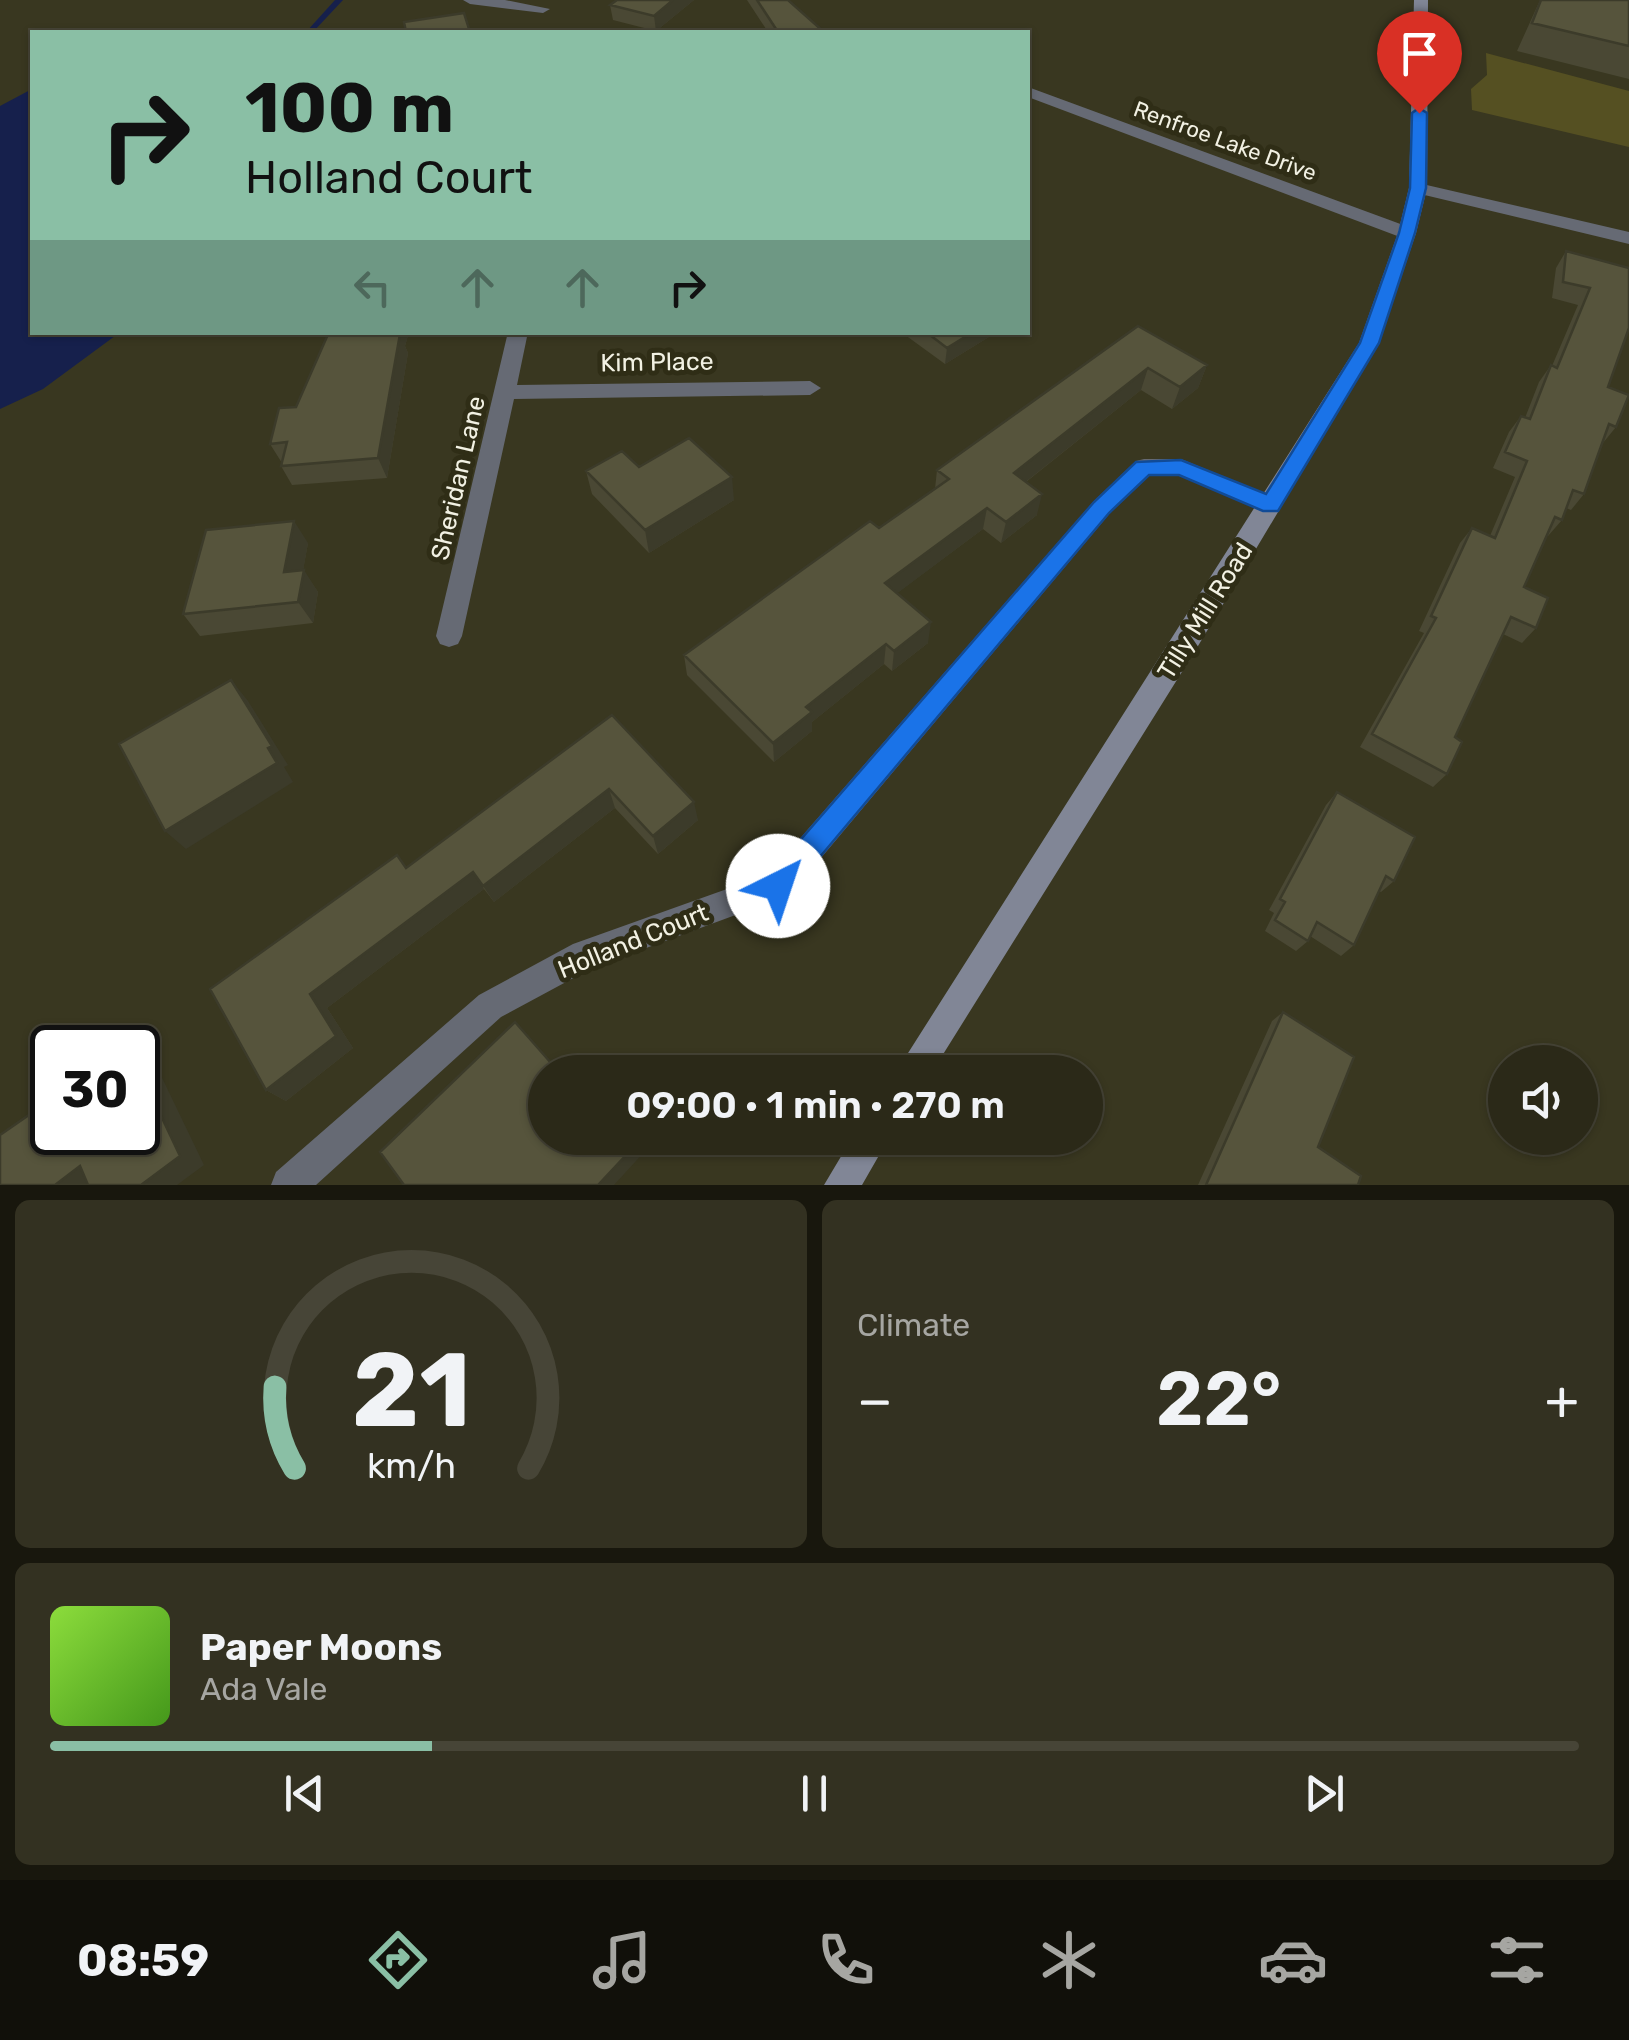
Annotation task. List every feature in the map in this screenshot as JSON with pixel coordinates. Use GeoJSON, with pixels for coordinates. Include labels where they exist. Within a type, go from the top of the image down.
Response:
{"type":"FeatureCollection","features":[{"type":"Feature","properties":{"kind":"street"},"geometry":{"type":"LineString","coordinates":[[470,0],[548,10]]}},
{"type":"Feature","properties":{"kind":"street","name":"Tilly Mill Road"},"geometry":{"type":"LineString","coordinates":[[924,1055],[1370,343],[1418,188],[1422,0]]}},
{"type":"Feature","properties":{"kind":"street","name":"Renfroe Lake Drive"},"geometry":{"type":"LineString","coordinates":[[1030,93],[1407,233]]}},
{"type":"Feature","properties":{"kind":"street"},"geometry":{"type":"LineString","coordinates":[[1418,188],[1629,238]]}},
{"type":"Feature","properties":{"kind":"street","name":"Sheridan Lane"},"geometry":{"type":"LineString","coordinates":[[449,636],[517,335]]}},
{"type":"Feature","properties":{"kind":"street","name":"Kim Place"},"geometry":{"type":"LineString","coordinates":[[506,392],[810,388]]}},
{"type":"Feature","properties":{"kind":"street","name":"Holland Court"},"geometry":{"type":"LineString","coordinates":[[289,1185],[490,1006],[584,955],[778,886],[1102,508],[1144,467],[1181,467],[1270,505]]}},
{"type":"Feature","properties":{"kind":"street"},"geometry":{"type":"LineString","coordinates":[[842,1185],[861,1155]]}},
{"type":"Feature","properties":{"kind":"shaded area"},"geometry":{"type":"Polygon","coordinates":[[[1486,53],[1629,91],[1629,147],[1472,110],[1471,89],[1487,75],[1486,53]]]}},
{"type":"Feature","properties":{"kind":"water"},"geometry":{"type":"Polygon","coordinates":[[[30,90],[30,335],[116,335],[43,389],[0,409],[0,106],[30,90]]]}},
{"type":"Feature","properties":{"kind":"building"},"geometry":{"type":"Polygon","coordinates":[[[617,0],[673,0],[654,16],[610,5],[617,0]]]}},
{"type":"Feature","properties":{"kind":"building"},"geometry":{"type":"Polygon","coordinates":[[[757,0],[788,0],[822,30],[777,30],[757,0]]]}},
{"type":"Feature","properties":{"kind":"building"},"geometry":{"type":"Polygon","coordinates":[[[1541,0],[1629,0],[1629,46],[1532,23],[1541,0]]]}},
{"type":"Feature","properties":{"kind":"building"},"geometry":{"type":"Polygon","coordinates":[[[464,13],[469,30],[406,30],[404,22],[464,13]]]}},
{"type":"Feature","properties":{"kind":"building"},"geometry":{"type":"Polygon","coordinates":[[[1566,251],[1629,268],[1629,328],[1608,387],[1629,395],[1616,427],[1609,424],[1584,494],[1573,490],[1562,520],[1555,517],[1524,587],[1548,598],[1536,628],[1511,617],[1455,737],[1462,742],[1447,774],[1372,734],[1436,618],[1431,616],[1472,528],[1495,538],[1527,461],[1505,452],[1521,416],[1530,419],[1551,365],[1557,368],[1590,288],[1563,282],[1566,251]]]}},
{"type":"Feature","properties":{"kind":"building"},"geometry":{"type":"Polygon","coordinates":[[[1138,326],[1207,365],[1180,387],[1148,368],[1014,473],[1042,494],[1006,522],[987,508],[885,583],[931,622],[894,651],[886,644],[806,707],[812,712],[773,743],[684,655],[870,521],[879,528],[949,479],[937,470],[1138,326]]]}},
{"type":"Feature","properties":{"kind":"building"},"geometry":{"type":"Polygon","coordinates":[[[328,335],[400,335],[378,458],[281,466],[287,442],[270,444],[279,408],[296,407],[328,335]]]}},
{"type":"Feature","properties":{"kind":"building"},"geometry":{"type":"Polygon","coordinates":[[[930,335],[968,335],[947,348],[930,335]]]}},
{"type":"Feature","properties":{"kind":"building"},"geometry":{"type":"Polygon","coordinates":[[[689,438],[732,477],[645,530],[586,471],[622,451],[639,467],[689,438]]]}},
{"type":"Feature","properties":{"kind":"building"},"geometry":{"type":"Polygon","coordinates":[[[294,521],[284,572],[304,570],[298,602],[183,614],[206,530],[294,521]]]}},
{"type":"Feature","properties":{"kind":"building"},"geometry":{"type":"Polygon","coordinates":[[[231,680],[272,746],[268,748],[277,763],[165,831],[119,744],[231,680]]]}},
{"type":"Feature","properties":{"kind":"building"},"geometry":{"type":"Polygon","coordinates":[[[612,715],[694,802],[653,836],[609,789],[483,886],[473,872],[310,994],[336,1036],[266,1090],[210,989],[397,855],[406,868],[612,715]]]}},
{"type":"Feature","properties":{"kind":"building"},"geometry":{"type":"Polygon","coordinates":[[[1337,792],[1415,837],[1394,881],[1386,876],[1354,945],[1317,922],[1308,941],[1275,920],[1285,902],[1280,899],[1337,792]]]}},
{"type":"Feature","properties":{"kind":"building"},"geometry":{"type":"Polygon","coordinates":[[[1283,1012],[1354,1057],[1318,1147],[1361,1176],[1358,1185],[1206,1185],[1283,1012]]]}},
{"type":"Feature","properties":{"kind":"building"},"geometry":{"type":"Polygon","coordinates":[[[515,1022],[544,1055],[528,1055],[528,1155],[626,1155],[598,1185],[404,1185],[380,1152],[515,1022]]]}},
{"type":"Feature","properties":{"kind":"building"},"geometry":{"type":"Polygon","coordinates":[[[30,1114],[30,1155],[160,1155],[160,1114],[180,1156],[141,1185],[88,1185],[80,1166],[55,1185],[0,1185],[0,1135],[30,1114]]]}},
{"type":"Feature","properties":{"kind":"waterway"},"geometry":{"type":"LineString","coordinates":[[311,30],[339,0]]}},
{"type":"Feature","properties":{"kind":"route"},"geometry":{"type":"LineString","coordinates":[[778,886],[1102,508],[1144,467],[1181,467],[1270,505],[1370,343],[1418,188],[1419,113]]}}]}
